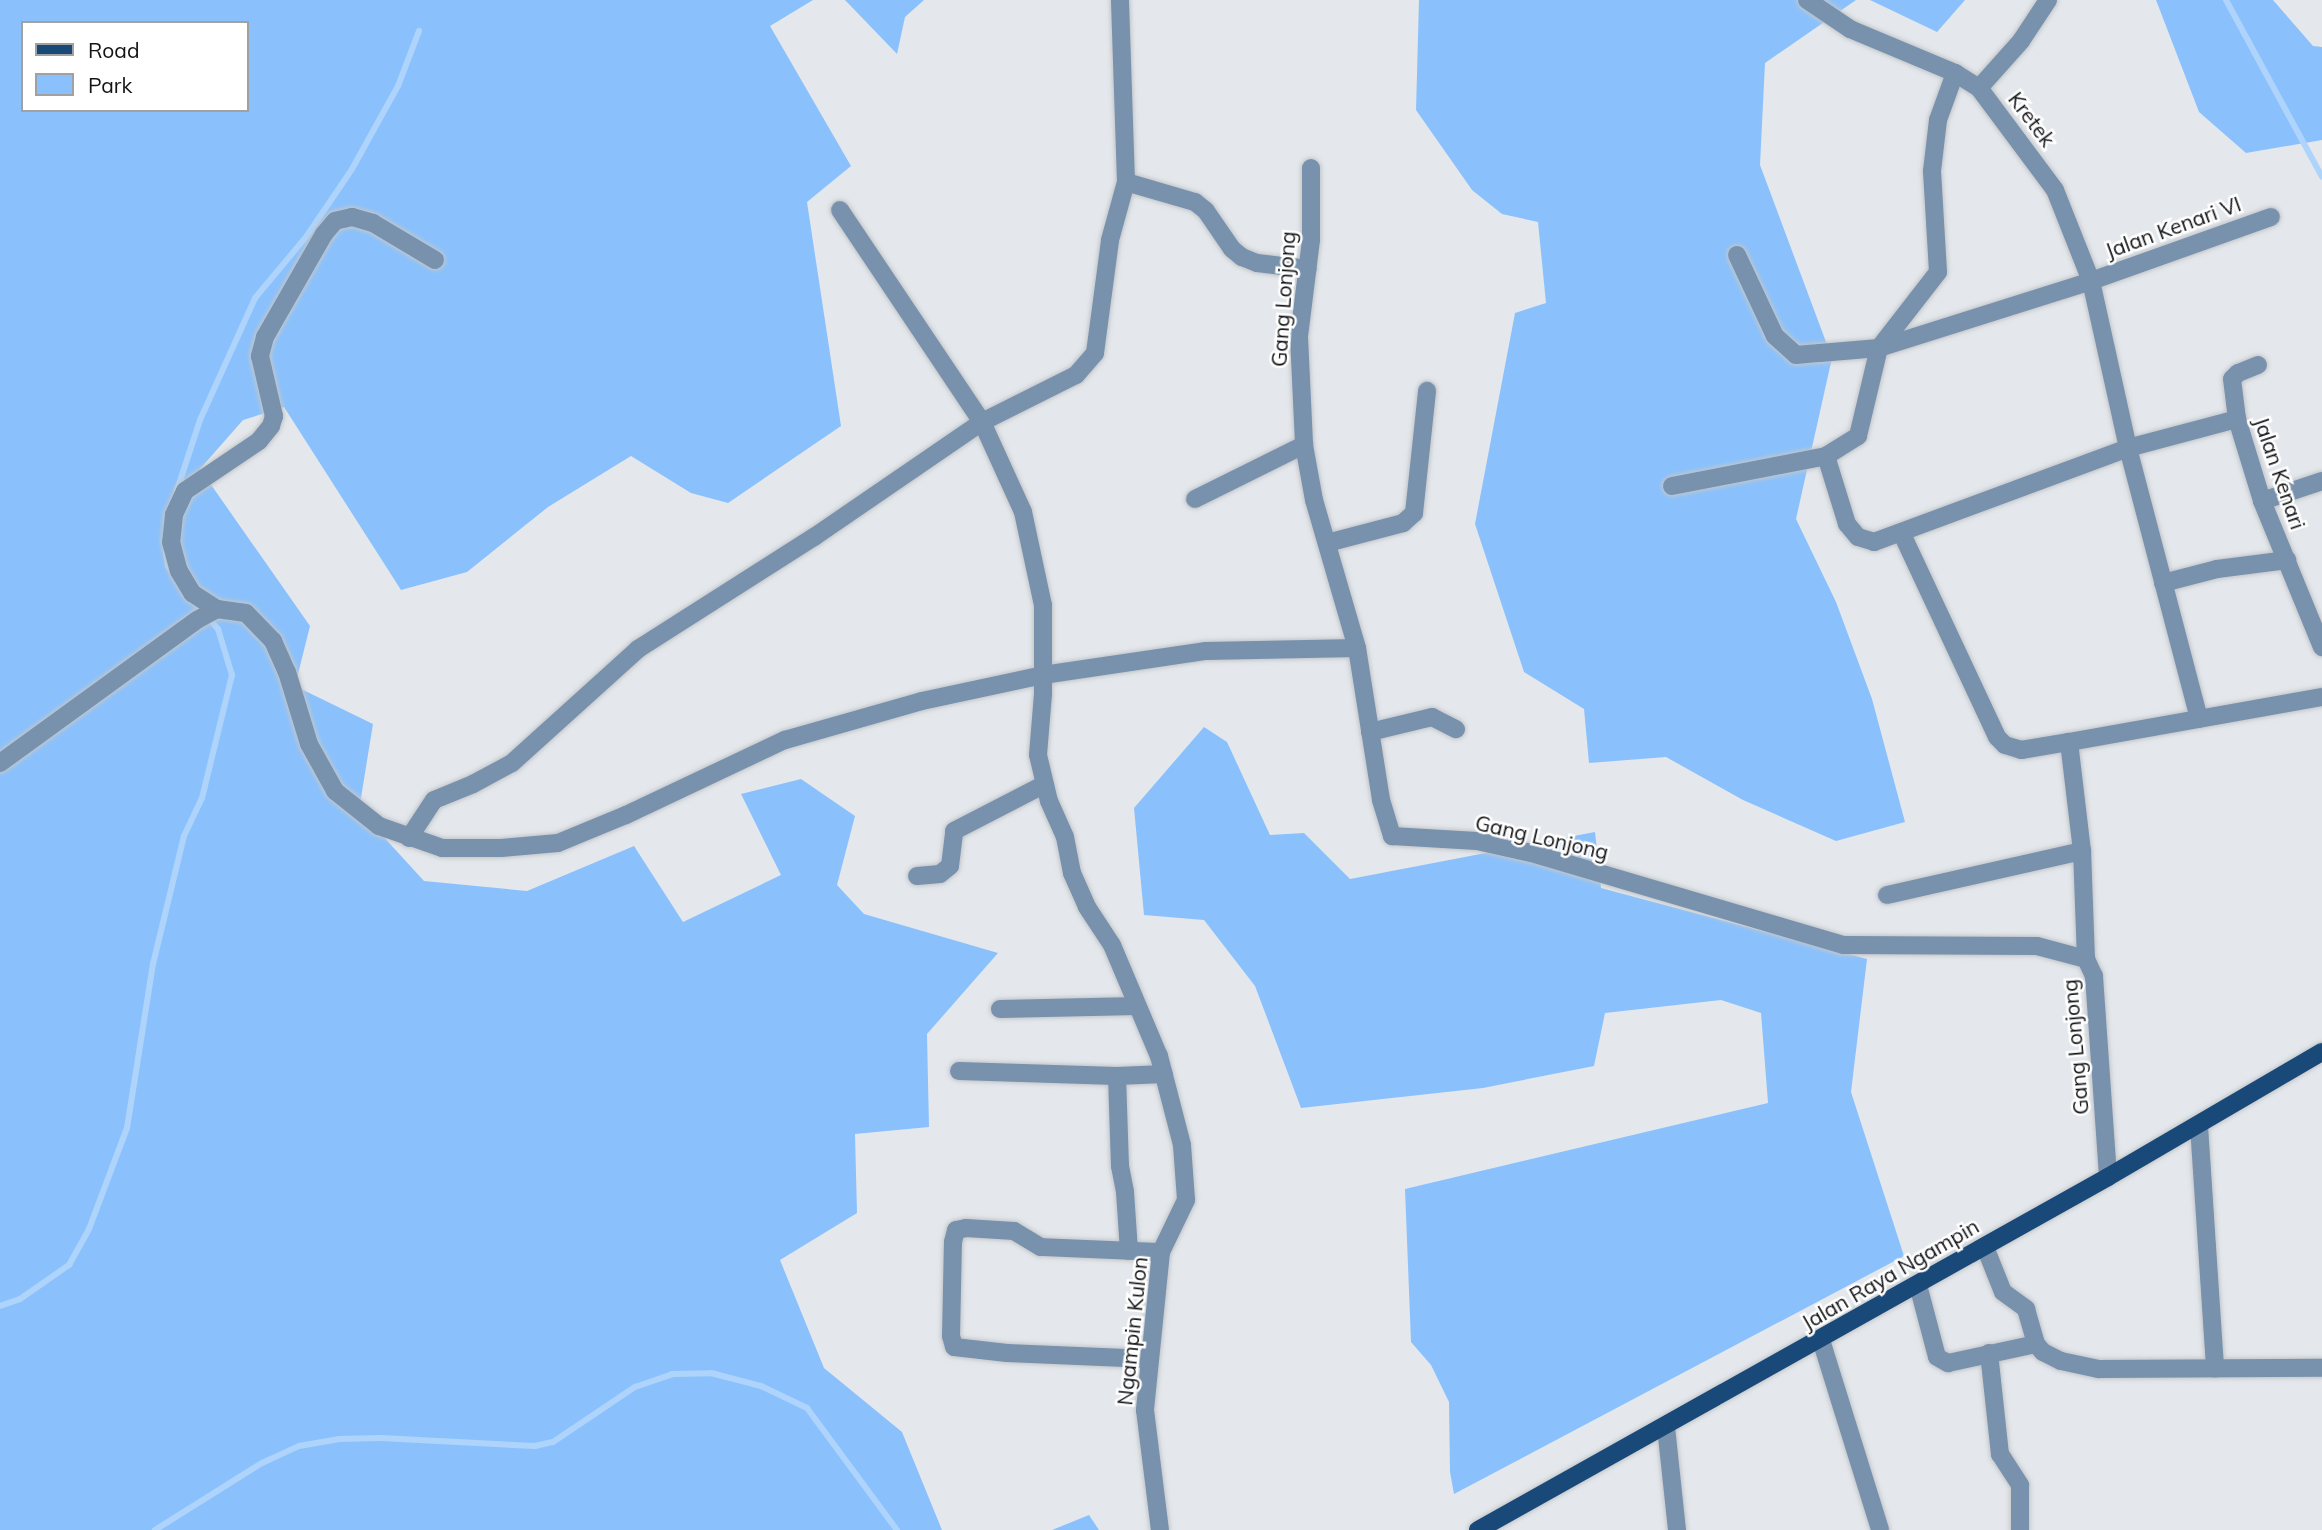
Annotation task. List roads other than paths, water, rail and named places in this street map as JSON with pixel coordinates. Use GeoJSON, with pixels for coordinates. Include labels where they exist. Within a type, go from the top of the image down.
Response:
{"type":"FeatureCollection","features":[{"type":"Feature","properties":{"kind":"main road","name":"Jalan Raya Ngampin"},"geometry":{"type":"LineString","coordinates":[[1478,1530],[2199,1126],[2322,1052]]}},
{"type":"Feature","properties":{"kind":"street"},"geometry":{"type":"LineString","coordinates":[[409,838],[419,818],[434,800],[473,785],[512,763],[638,649],[814,537],[982,422],[1076,375],[1096,353],[1110,240],[1126,182],[1120,0]]}},
{"type":"Feature","properties":{"kind":"street"},"geometry":{"type":"LineString","coordinates":[[1807,0],[1850,29],[1955,73],[1979,88]]}},
{"type":"Feature","properties":{"kind":"street","name":"Kretek"},"geometry":{"type":"LineString","coordinates":[[2048,0],[2021,41],[1979,88],[2056,190],[2091,281],[2128,447],[2199,719]]}},
{"type":"Feature","properties":{"kind":"street"},"geometry":{"type":"LineString","coordinates":[[1672,486],[1826,456],[1858,436],[1879,348],[1938,272],[1932,171],[1938,120],[1955,73]]}},
{"type":"Feature","properties":{"kind":"street","name":"Gang Lonjong"},"geometry":{"type":"LineString","coordinates":[[1311,168],[1308,269],[1299,337],[1304,445],[1314,500],[1357,648],[1389,831],[1399,838],[1477,841],[1531,853],[1843,945],[2037,946],[2086,959],[2094,976],[2108,1177]]}},
{"type":"Feature","properties":{"kind":"street"},"geometry":{"type":"LineString","coordinates":[[1126,182],[1195,202],[1206,211],[1233,249],[1242,257],[1258,263],[1308,269]]}},
{"type":"Feature","properties":{"kind":"street","name":"Ngampin Kulon"},"geometry":{"type":"LineString","coordinates":[[840,210],[982,422],[1023,512],[1043,605],[1043,675],[1038,755],[1045,784],[1065,837],[1072,873],[1087,907],[1112,945],[1159,1056],[1182,1145],[1186,1200],[1161,1252],[1145,1410],[1160,1530]]}},
{"type":"Feature","properties":{"kind":"street"},"geometry":{"type":"LineString","coordinates":[[435,260],[373,223],[352,217],[335,221],[324,233],[265,337],[260,356],[274,416],[271,426],[259,441],[185,491],[174,515],[171,542],[179,571],[192,593],[217,609],[246,613],[274,641],[287,672],[309,744],[335,791],[379,826],[442,848],[501,848],[558,843],[626,815],[785,740],[922,701],[1043,675],[1206,651],[1357,648]]}},
{"type":"Feature","properties":{"kind":"street","name":"Jalan Kenari VI"},"geometry":{"type":"LineString","coordinates":[[1737,255],[1775,337],[1796,355],[1879,348],[2091,281],[2271,217]]}},
{"type":"Feature","properties":{"kind":"street","name":"Jalan Kenari"},"geometry":{"type":"LineString","coordinates":[[2258,365],[2232,379],[2237,419],[2262,501],[2287,560],[2314,601],[2322,646]]}},
{"type":"Feature","properties":{"kind":"street"},"geometry":{"type":"LineString","coordinates":[[1328,543],[1403,523],[1414,513],[1427,391]]}},
{"type":"Feature","properties":{"kind":"street"},"geometry":{"type":"LineString","coordinates":[[1826,456],[1847,524],[1858,537],[1874,542],[1902,534],[2128,447],[2237,419]]}},
{"type":"Feature","properties":{"kind":"street"},"geometry":{"type":"LineString","coordinates":[[1195,499],[1304,445]]}},
{"type":"Feature","properties":{"kind":"street"},"geometry":{"type":"LineString","coordinates":[[2262,501],[2322,481]]}},
{"type":"Feature","properties":{"kind":"street"},"geometry":{"type":"LineString","coordinates":[[1902,534],[1997,737],[2005,745],[2021,750],[2069,743],[2322,697]]}},
{"type":"Feature","properties":{"kind":"street"},"geometry":{"type":"LineString","coordinates":[[2163,583],[2217,569],[2287,560]]}},
{"type":"Feature","properties":{"kind":"street"},"geometry":{"type":"LineString","coordinates":[[0,763],[197,620],[217,609]]}},
{"type":"Feature","properties":{"kind":"street"},"geometry":{"type":"LineString","coordinates":[[1370,732],[1432,718],[1456,729]]}},
{"type":"Feature","properties":{"kind":"street"},"geometry":{"type":"LineString","coordinates":[[2069,743],[2082,850],[2086,959]]}},
{"type":"Feature","properties":{"kind":"street"},"geometry":{"type":"LineString","coordinates":[[917,876],[940,874],[950,866],[954,831],[1045,784]]}},
{"type":"Feature","properties":{"kind":"street"},"geometry":{"type":"LineString","coordinates":[[1887,895],[2082,850]]}},
{"type":"Feature","properties":{"kind":"street"},"geometry":{"type":"LineString","coordinates":[[1000,1009],[1140,1014]]}},
{"type":"Feature","properties":{"kind":"street"},"geometry":{"type":"LineString","coordinates":[[959,1071],[1117,1076],[1164,1074]]}},
{"type":"Feature","properties":{"kind":"street"},"geometry":{"type":"LineString","coordinates":[[1117,1076],[1119,1166],[1125,1192],[1129,1251]]}},
{"type":"Feature","properties":{"kind":"street"},"geometry":{"type":"LineString","coordinates":[[2199,1126],[2215,1368]]}},
{"type":"Feature","properties":{"kind":"street"},"geometry":{"type":"LineString","coordinates":[[1149,1359],[1007,1353],[954,1347],[951,1336],[956,1230],[1014,1231],[1041,1247],[1161,1252]]}},
{"type":"Feature","properties":{"kind":"street"},"geometry":{"type":"LineString","coordinates":[[1985,1247],[2003,1292],[2026,1309],[2036,1344],[2043,1352],[2061,1361],[2099,1369],[2322,1368]]}},
{"type":"Feature","properties":{"kind":"street"},"geometry":{"type":"LineString","coordinates":[[1917,1285],[1937,1357],[1948,1363],[2036,1344]]}},
{"type":"Feature","properties":{"kind":"street"},"geometry":{"type":"LineString","coordinates":[[1821,1339],[1880,1530]]}},
{"type":"Feature","properties":{"kind":"street"},"geometry":{"type":"LineString","coordinates":[[1989,1353],[2000,1454],[2020,1485],[2020,1530]]}},
{"type":"Feature","properties":{"kind":"street"},"geometry":{"type":"LineString","coordinates":[[1666,1427],[1677,1530]]}},
{"type":"Feature","properties":{"kind":"waterway"},"geometry":{"type":"LineString","coordinates":[[2226,0],[2322,177]]}},
{"type":"Feature","properties":{"kind":"waterway"},"geometry":{"type":"LineString","coordinates":[[177,490],[200,420],[255,298],[306,237],[352,169],[398,86],[419,31]]}},
{"type":"Feature","properties":{"kind":"waterway"},"geometry":{"type":"LineString","coordinates":[[166,552],[168,566],[173,574]]}},
{"type":"Feature","properties":{"kind":"waterway"},"geometry":{"type":"LineString","coordinates":[[0,1306],[20,1299],[69,1265],[89,1229],[127,1128],[153,964],[184,836],[202,798],[232,675],[218,629],[208,618]]}},
{"type":"Feature","properties":{"kind":"waterway"},"geometry":{"type":"LineString","coordinates":[[155,1530],[262,1463],[299,1446],[339,1439],[381,1438],[535,1446],[553,1442],[635,1387],[672,1374],[711,1373],[761,1386],[807,1408],[897,1530]]}}]}
